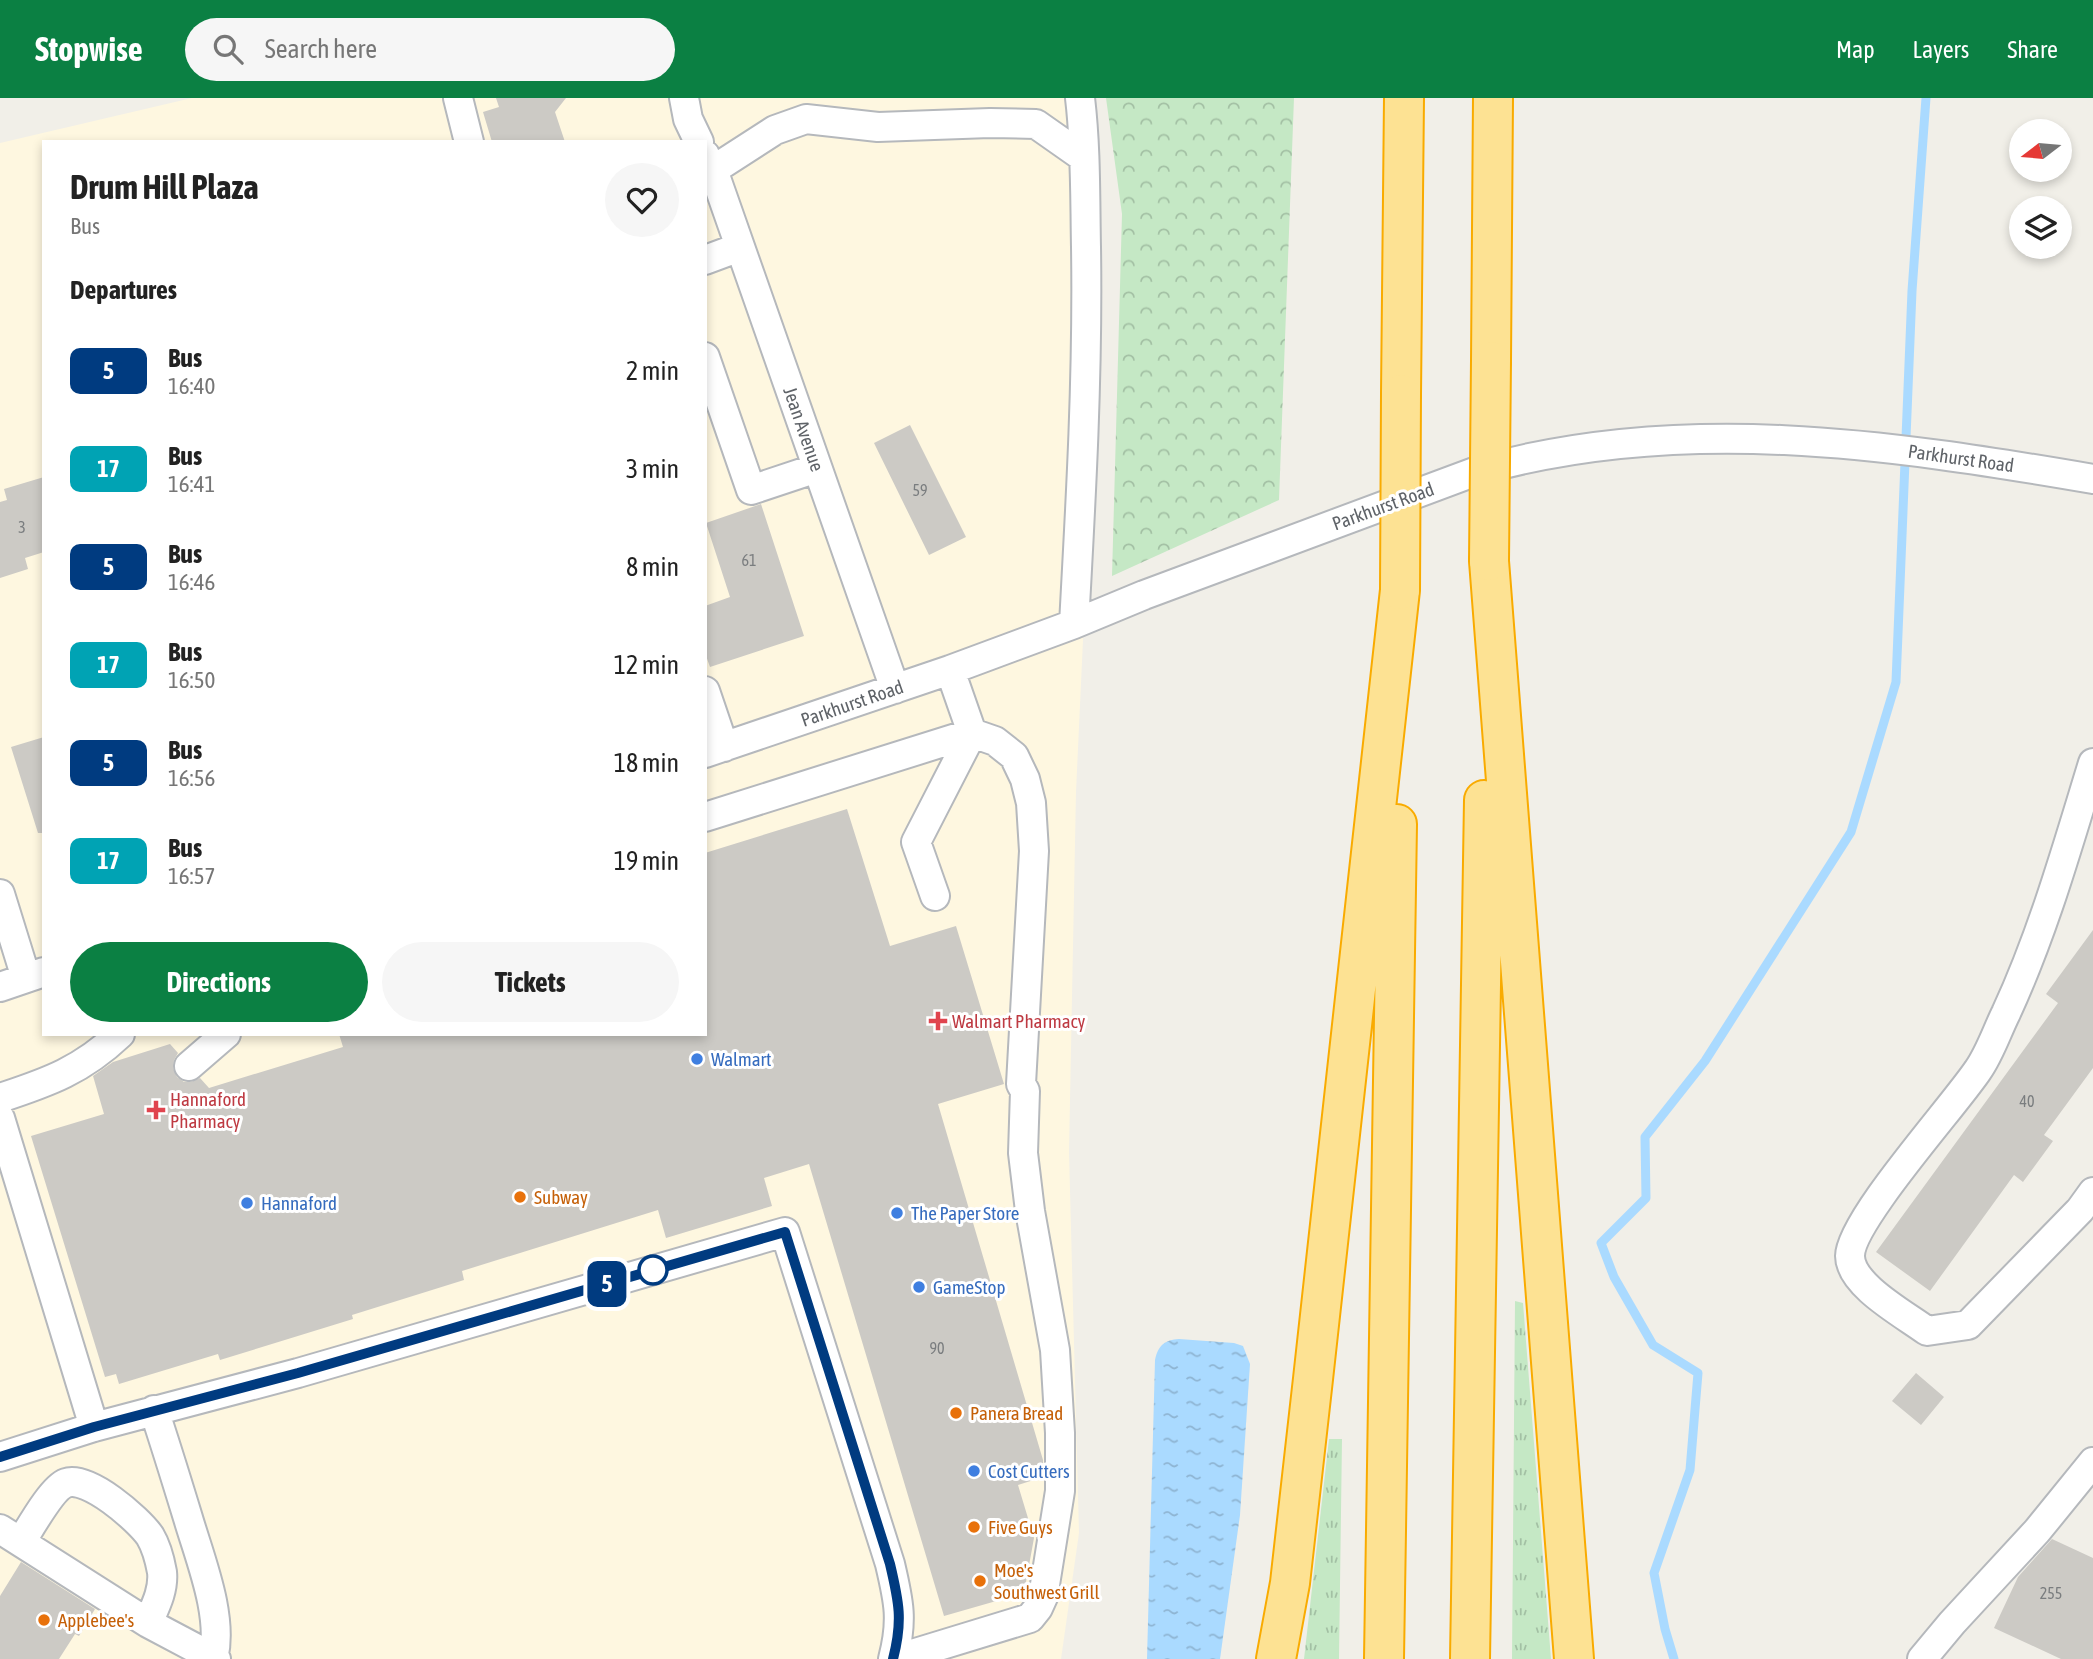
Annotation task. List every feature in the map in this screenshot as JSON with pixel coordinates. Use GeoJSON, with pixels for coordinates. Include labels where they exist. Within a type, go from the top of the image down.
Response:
{"type":"FeatureCollection","features":[{"type":"Feature","properties":{"kind":"highway"},"geometry":{"type":"LineString","coordinates":[[1384,1659],[1400,590],[1404,98]]}},
{"type":"Feature","properties":{"kind":"highway"},"geometry":{"type":"LineString","coordinates":[[1469,1659],[1489,561],[1493,98]]}},
{"type":"Feature","properties":{"kind":"highway"},"geometry":{"type":"LineString","coordinates":[[1489,561],[1574,1659]]}},
{"type":"Feature","properties":{"kind":"highway"},"geometry":{"type":"LineString","coordinates":[[1276,1659],[1290,1583],[1298,1515],[1400,590]]}},
{"type":"Feature","properties":{"kind":"street"},"geometry":{"type":"LineString","coordinates":[[458,98],[468,140]]}},
{"type":"Feature","properties":{"kind":"street"},"geometry":{"type":"LineString","coordinates":[[684,98],[688,119],[698,140]]}},
{"type":"Feature","properties":{"kind":"street"},"geometry":{"type":"LineString","coordinates":[[1074,624],[1085,428],[1087,336],[1080,98]]}},
{"type":"Feature","properties":{"kind":"street"},"geometry":{"type":"LineString","coordinates":[[710,173],[775,130],[806,119],[878,127],[1036,124],[1083,157]]}},
{"type":"Feature","properties":{"kind":"street","name":"Jean Avenue"},"geometry":{"type":"LineString","coordinates":[[710,173],[740,247],[895,689]]}},
{"type":"Feature","properties":{"kind":"street"},"geometry":{"type":"LineString","coordinates":[[707,259],[740,247]]}},
{"type":"Feature","properties":{"kind":"street"},"geometry":{"type":"LineString","coordinates":[[707,363],[751,490],[817,468]]}},
{"type":"Feature","properties":{"kind":"street","name":"Parkhurst Road"},"geometry":{"type":"LineString","coordinates":[[715,750],[950,670],[1074,624],[1144,594],[1464,475],[1520,458],[1589,446],[1686,438],[1768,439],[1974,458],[2093,479]]}},
{"type":"Feature","properties":{"kind":"street"},"geometry":{"type":"LineString","coordinates":[[935,896],[916,842],[972,733],[950,670]]}},
{"type":"Feature","properties":{"kind":"street"},"geometry":{"type":"LineString","coordinates":[[707,703],[715,750]]}},
{"type":"Feature","properties":{"kind":"street"},"geometry":{"type":"LineString","coordinates":[[0,1457],[94,1427],[310,1369],[785,1232],[890,1564],[898,1598],[900,1632],[895,1659],[1030,1618],[1043,1597],[1060,1491],[1060,1433],[1055,1350],[1030,1211],[1023,1153],[1026,1091],[1021,1084],[1034,851],[1031,803],[1025,779],[1014,756],[995,741],[972,733],[707,816]]}},
{"type":"Feature","properties":{"kind":"street"},"geometry":{"type":"LineString","coordinates":[[2093,763],[2027,967],[1980,1068],[1869,1213],[1853,1241],[1851,1267],[1862,1283],[1927,1331],[1968,1325],[2080,1210],[2093,1192]]}},
{"type":"Feature","properties":{"kind":"street"},"geometry":{"type":"LineString","coordinates":[[0,894],[23,979]]}},
{"type":"Feature","properties":{"kind":"street"},"geometry":{"type":"LineString","coordinates":[[0,1098],[68,1074],[98,1055],[118,1036]]}},
{"type":"Feature","properties":{"kind":"street"},"geometry":{"type":"LineString","coordinates":[[190,1066],[224,1036]]}},
{"type":"Feature","properties":{"kind":"street"},"geometry":{"type":"LineString","coordinates":[[0,1118],[94,1427]]}},
{"type":"Feature","properties":{"kind":"street"},"geometry":{"type":"LineString","coordinates":[[148,1623],[160,1597],[162,1574],[158,1555],[150,1536],[122,1508],[94,1488],[78,1482],[65,1483],[10,1536],[148,1623],[214,1659],[216,1622],[204,1572],[154,1410]]}},
{"type":"Feature","properties":{"kind":"street"},"geometry":{"type":"LineString","coordinates":[[1922,1659],[2037,1531],[2093,1462]]}},
{"type":"Feature","properties":{"kind":"shaded area"},"geometry":{"type":"Polygon","coordinates":[[[192,98],[1072,98],[1086,575],[1076,792],[1069,1152],[1079,1533],[1061,1659],[0,1659],[0,143],[192,98]]]}},
{"type":"Feature","properties":{"kind":"green space"},"geometry":{"type":"Polygon","coordinates":[[[1106,98],[1294,98],[1279,500],[1112,576],[1122,214],[1106,98]]]}},
{"type":"Feature","properties":{"kind":"green space"},"geometry":{"type":"Polygon","coordinates":[[[1515,1301],[1523,1303],[1551,1659],[1512,1659],[1515,1301]]]}},
{"type":"Feature","properties":{"kind":"green space"},"geometry":{"type":"Polygon","coordinates":[[[1329,1439],[1342,1439],[1339,1659],[1304,1659],[1329,1439]]]}},
{"type":"Feature","properties":{"kind":"water"},"geometry":{"type":"Polygon","coordinates":[[[1179,1339],[1243,1346],[1250,1364],[1240,1515],[1220,1659],[1147,1659],[1155,1360],[1163,1344],[1179,1339]]]}},
{"type":"Feature","properties":{"kind":"building"},"geometry":{"type":"Polygon","coordinates":[[[496,98],[566,98],[555,112],[564,140],[491,140],[483,112],[499,107],[496,98]]]}},
{"type":"Feature","properties":{"kind":"building"},"geometry":{"type":"Polygon","coordinates":[[[910,425],[966,537],[929,555],[874,443],[910,425]]]}},
{"type":"Feature","properties":{"kind":"building"},"geometry":{"type":"Polygon","coordinates":[[[42,478],[42,553],[25,558],[28,569],[0,578],[0,502],[7,500],[4,489],[42,478]]]}},
{"type":"Feature","properties":{"kind":"building"},"geometry":{"type":"Polygon","coordinates":[[[761,504],[804,636],[710,667],[707,659],[707,605],[730,597],[707,523],[761,504]]]}},
{"type":"Feature","properties":{"kind":"building"},"geometry":{"type":"Polygon","coordinates":[[[42,738],[42,833],[38,833],[11,747],[42,738]]]}},
{"type":"Feature","properties":{"kind":"building"},"geometry":{"type":"Polygon","coordinates":[[[847,809],[890,946],[956,926],[1004,1084],[938,1104],[1043,1460],[1043,1477],[1018,1485],[1034,1538],[1024,1593],[944,1616],[809,1164],[764,1178],[772,1206],[666,1238],[658,1210],[462,1271],[464,1280],[352,1315],[353,1319],[220,1360],[218,1354],[119,1384],[116,1374],[105,1377],[31,1136],[104,1114],[93,1076],[113,1062],[170,1044],[178,1053],[173,1068],[177,1077],[184,1082],[200,1078],[209,1088],[343,1047],[340,1036],[707,1036],[707,852],[847,809]]]}},
{"type":"Feature","properties":{"kind":"building"},"geometry":{"type":"Polygon","coordinates":[[[2093,930],[2093,1068],[2044,1135],[2053,1141],[2023,1182],[2014,1175],[1930,1291],[1876,1252],[2058,1003],[2046,994],[2093,930]]]}},
{"type":"Feature","properties":{"kind":"building"},"geometry":{"type":"Polygon","coordinates":[[[1916,1373],[1944,1397],[1921,1425],[1892,1401],[1916,1373]]]}},
{"type":"Feature","properties":{"kind":"building"},"geometry":{"type":"Polygon","coordinates":[[[2052,1539],[2093,1558],[2093,1659],[2061,1659],[1994,1628],[2018,1577],[2052,1539]]]}},
{"type":"Feature","properties":{"kind":"building","name":"Applebee's"},"geometry":{"type":"Polygon","coordinates":[[[21,1562],[95,1609],[79,1636],[75,1634],[59,1659],[0,1659],[0,1596],[21,1562]]]}},
{"type":"Feature","properties":{"kind":"waterway"},"geometry":{"type":"LineString","coordinates":[[1674,1659],[1654,1573],[1690,1470],[1698,1373],[1653,1345],[1614,1277],[1601,1243],[1646,1198],[1645,1137],[1705,1061],[1851,832],[1896,682],[1912,291],[1926,98]]}},
{"type":"Feature","properties":{"kind":"bus line","name":"5"},"geometry":{"type":"LineString","coordinates":[[0,1457],[94,1427],[298,1373],[785,1232],[890,1564],[898,1598],[900,1632],[893,1659]]}},
{"type":"Feature","properties":{"kind":"place","name":"Walmart Pharmacy"},"geometry":{"type":"Point","coordinates":[938,1021]}},
{"type":"Feature","properties":{"kind":"place","name":"Walmart"},"geometry":{"type":"Point","coordinates":[697,1059]}},
{"type":"Feature","properties":{"kind":"place","name":"Hannaford Pharmacy"},"geometry":{"type":"Point","coordinates":[156,1110]}},
{"type":"Feature","properties":{"kind":"place","name":"Subway"},"geometry":{"type":"Point","coordinates":[520,1197]}},
{"type":"Feature","properties":{"kind":"place","name":"Hannaford"},"geometry":{"type":"Point","coordinates":[247,1203]}},
{"type":"Feature","properties":{"kind":"place","name":"The Paper Store"},"geometry":{"type":"Point","coordinates":[897,1213]}},
{"type":"Feature","properties":{"kind":"place","name":"GameStop"},"geometry":{"type":"Point","coordinates":[919,1287]}},
{"type":"Feature","properties":{"kind":"place","name":"Panera Bread"},"geometry":{"type":"Point","coordinates":[956,1413]}},
{"type":"Feature","properties":{"kind":"place","name":"Cost Cutters"},"geometry":{"type":"Point","coordinates":[974,1471]}},
{"type":"Feature","properties":{"kind":"place","name":"Five Guys"},"geometry":{"type":"Point","coordinates":[974,1527]}},
{"type":"Feature","properties":{"kind":"place","name":"Moe's Southwest Grill"},"geometry":{"type":"Point","coordinates":[980,1581]}},
{"type":"Feature","properties":{"kind":"place","name":"Applebee's"},"geometry":{"type":"Point","coordinates":[44,1620]}}]}
